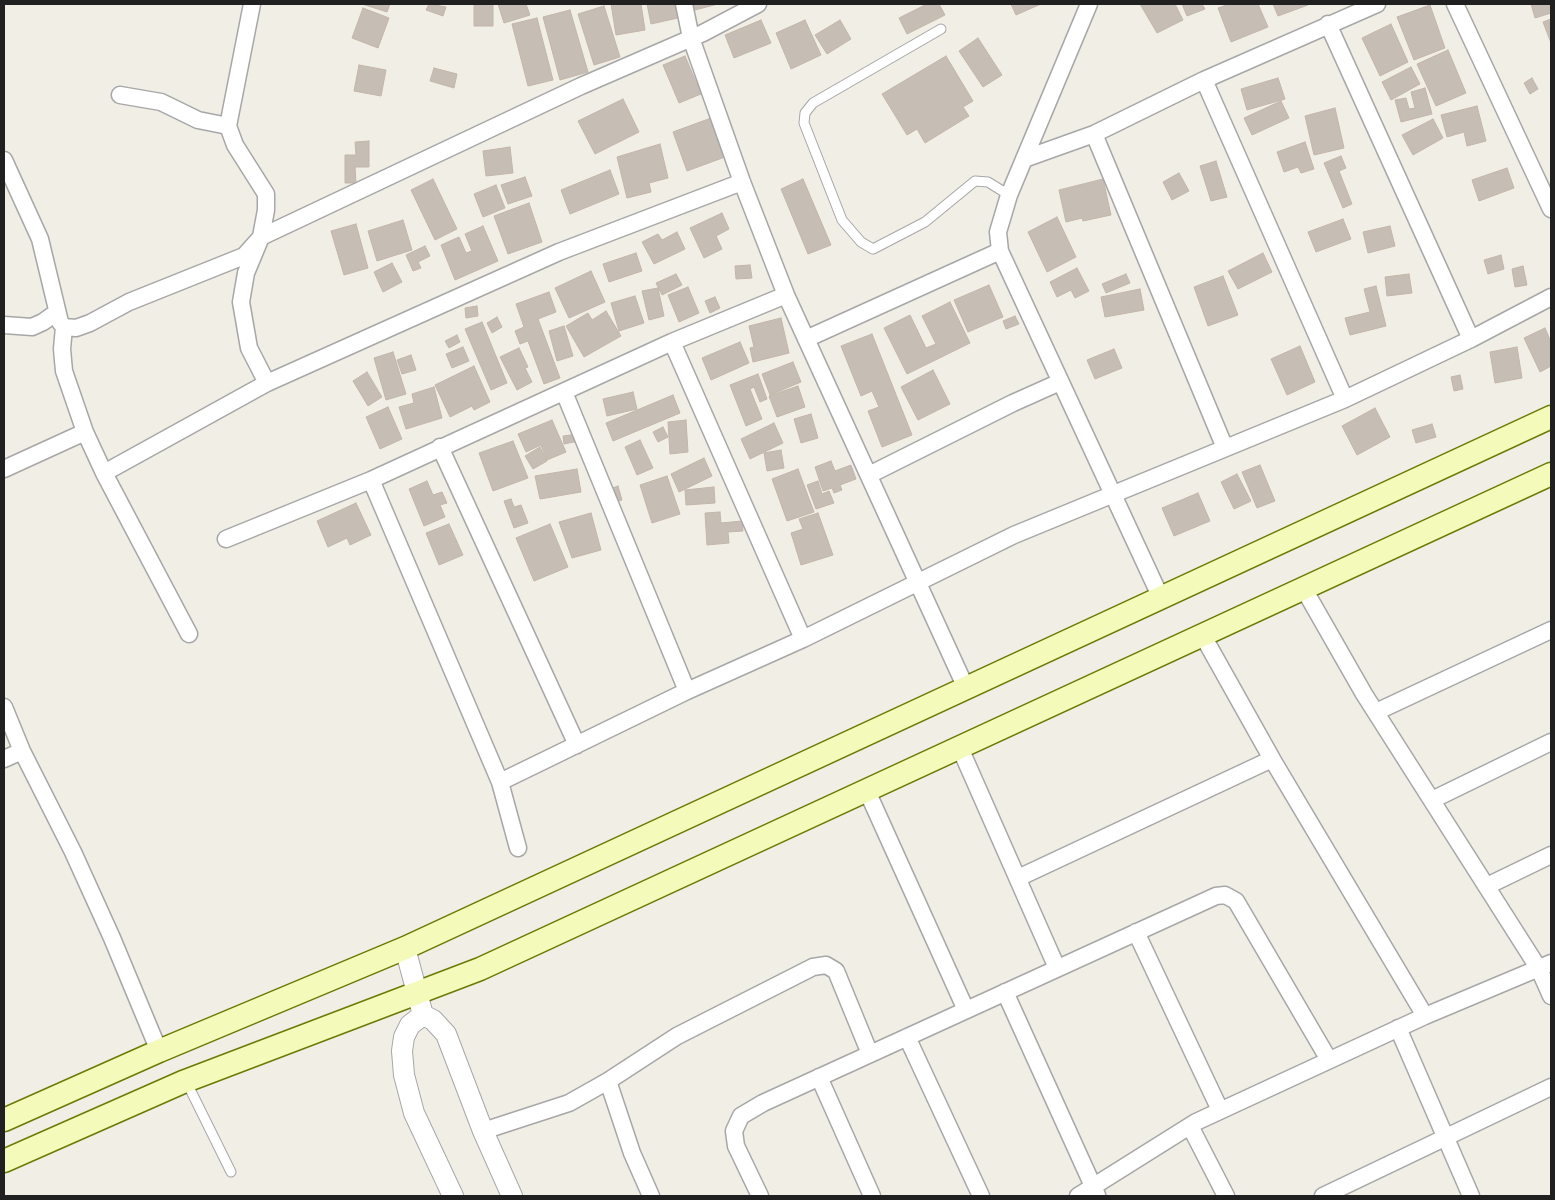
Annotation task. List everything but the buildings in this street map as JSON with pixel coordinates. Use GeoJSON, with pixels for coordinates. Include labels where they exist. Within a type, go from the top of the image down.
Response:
{"type":"FeatureCollection","features":[{"type":"Feature","properties":{"kind":"main road"},"geometry":{"type":"LineString","coordinates":[[10,1114],[405,948],[1551,418]]}},
{"type":"Feature","properties":{"kind":"main road"},"geometry":{"type":"LineString","coordinates":[[4,1161],[185,1081],[480,969],[1304,590],[1551,474]]}},
{"type":"Feature","properties":{"kind":"street"},"geometry":{"type":"LineString","coordinates":[[252,4],[228,126],[235,145],[266,194],[261,237],[246,273],[241,302],[249,348],[267,383]]}},
{"type":"Feature","properties":{"kind":"street"},"geometry":{"type":"LineString","coordinates":[[684,4],[691,38],[742,182],[786,295],[966,688]]}},
{"type":"Feature","properties":{"kind":"street"},"geometry":{"type":"LineString","coordinates":[[4,324],[32,327],[43,322],[60,319],[76,328],[90,323],[129,302],[244,256],[261,237],[581,86],[691,38],[758,4]]}},
{"type":"Feature","properties":{"kind":"street"},"geometry":{"type":"LineString","coordinates":[[1089,4],[1009,195],[998,232],[1000,251],[1161,598]]}},
{"type":"Feature","properties":{"kind":"street"},"geometry":{"type":"LineString","coordinates":[[1024,159],[1094,134],[1204,80],[1377,4]]}},
{"type":"Feature","properties":{"kind":"street"},"geometry":{"type":"LineString","coordinates":[[1455,4],[1551,209]]}},
{"type":"Feature","properties":{"kind":"street"},"geometry":{"type":"LineString","coordinates":[[1328,24],[1471,339]]}},
{"type":"Feature","properties":{"kind":"street"},"geometry":{"type":"LineString","coordinates":[[1204,80],[1345,399]]}},
{"type":"Feature","properties":{"kind":"street"},"geometry":{"type":"LineString","coordinates":[[120,95],[161,102],[198,120],[228,126]]}},
{"type":"Feature","properties":{"kind":"street"},"geometry":{"type":"LineString","coordinates":[[1094,134],[1225,448]]}},
{"type":"Feature","properties":{"kind":"street"},"geometry":{"type":"LineString","coordinates":[[4,160],[40,240],[60,319],[64,372],[86,432],[104,473],[189,634]]}},
{"type":"Feature","properties":{"kind":"street"},"geometry":{"type":"LineString","coordinates":[[104,473],[267,383],[560,252],[742,182]]}},
{"type":"Feature","properties":{"kind":"street"},"geometry":{"type":"LineString","coordinates":[[806,339],[1000,251]]}},
{"type":"Feature","properties":{"kind":"street"},"geometry":{"type":"LineString","coordinates":[[226,539],[371,480],[672,342],[786,295]]}},
{"type":"Feature","properties":{"kind":"street"},"geometry":{"type":"LineString","coordinates":[[500,782],[687,691],[803,639],[1014,535],[1345,399],[1471,339],[1551,297]]}},
{"type":"Feature","properties":{"kind":"street"},"geometry":{"type":"LineString","coordinates":[[672,342],[803,639]]}},
{"type":"Feature","properties":{"kind":"street"},"geometry":{"type":"LineString","coordinates":[[869,475],[1013,403],[1060,382]]}},
{"type":"Feature","properties":{"kind":"street"},"geometry":{"type":"LineString","coordinates":[[564,392],[687,691]]}},
{"type":"Feature","properties":{"kind":"street"},"geometry":{"type":"LineString","coordinates":[[4,469],[86,432]]}},
{"type":"Feature","properties":{"kind":"street"},"geometry":{"type":"LineString","coordinates":[[440,447],[577,745]]}},
{"type":"Feature","properties":{"kind":"street"},"geometry":{"type":"LineString","coordinates":[[371,480],[500,782],[518,848]]}},
{"type":"Feature","properties":{"kind":"street"},"geometry":{"type":"LineString","coordinates":[[1304,590],[1376,712],[1487,886],[1545,966],[1551,996]]}},
{"type":"Feature","properties":{"kind":"street"},"geometry":{"type":"LineString","coordinates":[[1376,712],[1551,630]]}},
{"type":"Feature","properties":{"kind":"street"},"geometry":{"type":"LineString","coordinates":[[1203,636],[1272,759],[1425,1016]]}},
{"type":"Feature","properties":{"kind":"street"},"geometry":{"type":"LineString","coordinates":[[4,707],[22,751],[73,852],[112,938],[159,1051]]}},
{"type":"Feature","properties":{"kind":"street"},"geometry":{"type":"LineString","coordinates":[[1432,800],[1551,742]]}},
{"type":"Feature","properties":{"kind":"street"},"geometry":{"type":"LineString","coordinates":[[960,748],[1057,968]]}},
{"type":"Feature","properties":{"kind":"street"},"geometry":{"type":"LineString","coordinates":[[4,759],[22,751]]}},
{"type":"Feature","properties":{"kind":"street"},"geometry":{"type":"LineString","coordinates":[[1018,878],[1272,759]]}},
{"type":"Feature","properties":{"kind":"street"},"geometry":{"type":"LineString","coordinates":[[867,791],[966,1010]]}},
{"type":"Feature","properties":{"kind":"street"},"geometry":{"type":"LineString","coordinates":[[1487,886],[1551,856]]}},
{"type":"Feature","properties":{"kind":"street"},"geometry":{"type":"LineString","coordinates":[[760,1196],[736,1146],[734,1131],[740,1116],[819,1077],[1216,896],[1225,895],[1236,901],[1329,1060]]}},
{"type":"Feature","properties":{"kind":"street"},"geometry":{"type":"LineString","coordinates":[[1136,932],[1220,1110]]}},
{"type":"Feature","properties":{"kind":"street"},"geometry":{"type":"LineString","coordinates":[[405,948],[423,1015],[433,1020],[446,1034],[483,1131],[512,1196]]}},
{"type":"Feature","properties":{"kind":"street"},"geometry":{"type":"LineString","coordinates":[[483,1131],[569,1103],[608,1081],[677,1036],[813,967],[826,965],[836,971],[870,1054]]}},
{"type":"Feature","properties":{"kind":"street"},"geometry":{"type":"LineString","coordinates":[[1078,1196],[1095,1192],[1190,1126],[1220,1110],[1425,1016],[1545,966]]}},
{"type":"Feature","properties":{"kind":"street"},"geometry":{"type":"LineString","coordinates":[[1005,992],[1095,1192]]}},
{"type":"Feature","properties":{"kind":"street"},"geometry":{"type":"LineString","coordinates":[[423,1015],[410,1025],[404,1037],[402,1051],[404,1075],[414,1113],[453,1196]]}},
{"type":"Feature","properties":{"kind":"street"},"geometry":{"type":"LineString","coordinates":[[1398,1028],[1471,1196]]}},
{"type":"Feature","properties":{"kind":"street"},"geometry":{"type":"LineString","coordinates":[[907,1037],[981,1196]]}},
{"type":"Feature","properties":{"kind":"street"},"geometry":{"type":"LineString","coordinates":[[819,1077],[872,1196]]}},
{"type":"Feature","properties":{"kind":"street"},"geometry":{"type":"LineString","coordinates":[[608,1081],[632,1153],[651,1196]]}},
{"type":"Feature","properties":{"kind":"street"},"geometry":{"type":"LineString","coordinates":[[1323,1196],[1551,1087]]}},
{"type":"Feature","properties":{"kind":"street"},"geometry":{"type":"LineString","coordinates":[[1190,1126],[1226,1196]]}},
{"type":"Feature","properties":{"kind":"lane"},"geometry":{"type":"LineString","coordinates":[[941,29],[813,103],[805,113],[804,123],[842,220],[861,242],[872,249],[925,222],[975,181],[988,182],[1009,195]]}},
{"type":"Feature","properties":{"kind":"lane"},"geometry":{"type":"LineString","coordinates":[[185,1081],[231,1172]]}}]}
